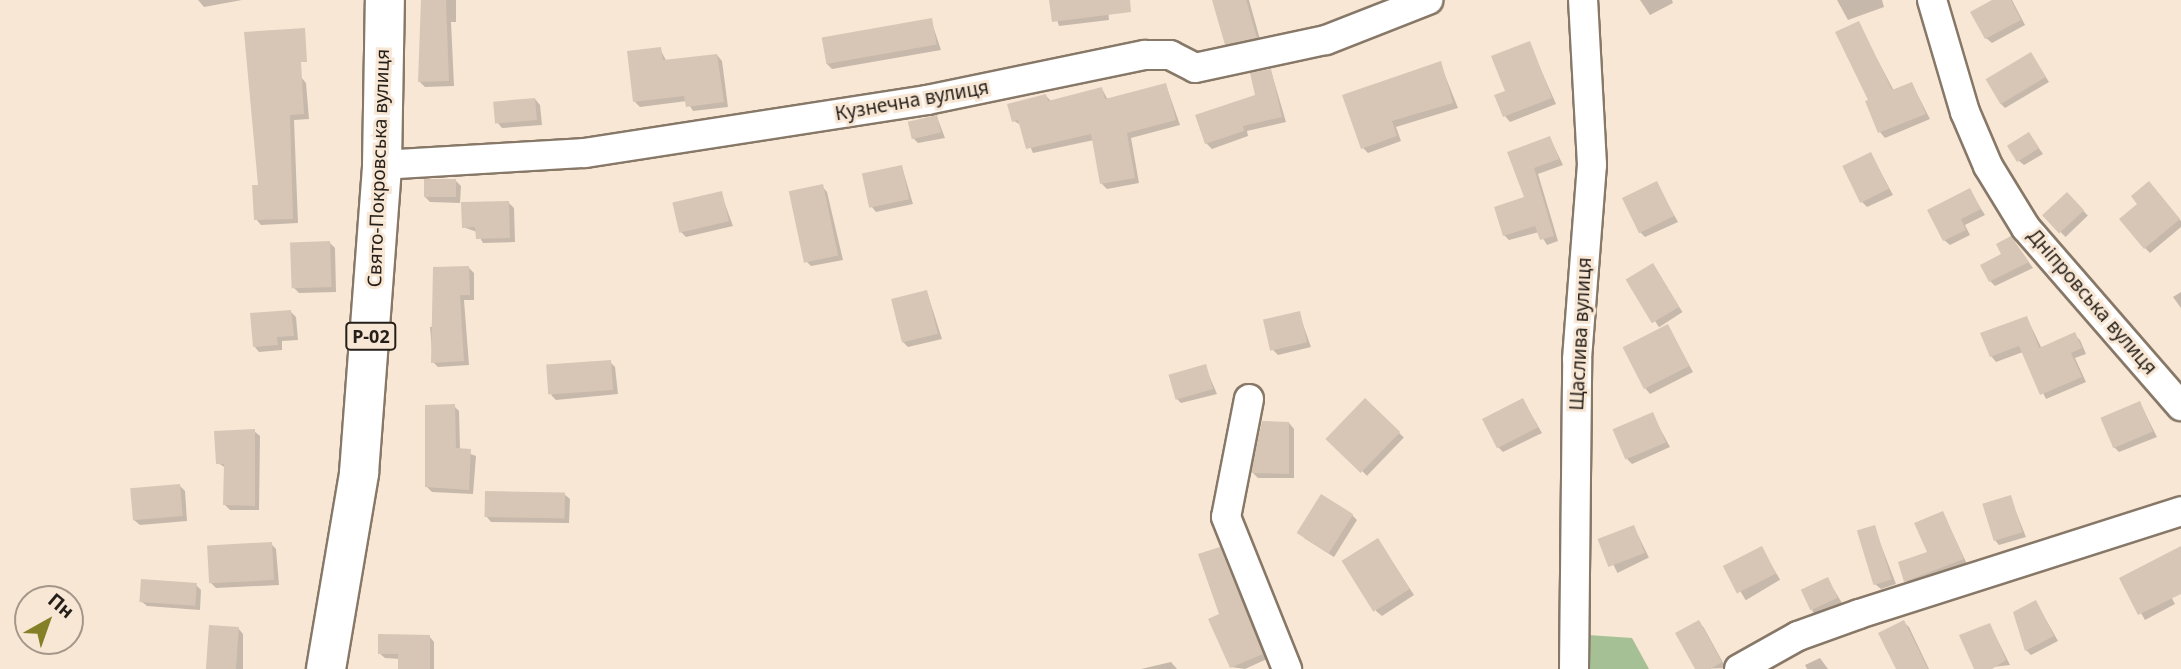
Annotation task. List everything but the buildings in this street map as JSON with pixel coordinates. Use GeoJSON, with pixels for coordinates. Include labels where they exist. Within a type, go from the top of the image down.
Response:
{"type":"FeatureCollection","features":[{"type":"Feature","properties":{"kind":"main road","name":"Свято-Покровська вулиця"},"geometry":{"type":"LineString","coordinates":[[326,669],[359,473],[382,165],[385,0]]}},
{"type":"Feature","properties":{"kind":"street","name":"Кузнечна вулиця"},"geometry":{"type":"LineString","coordinates":[[382,165],[585,153],[927,100],[1145,55],[1170,55],[1195,68],[1326,40],[1428,0]]}},
{"type":"Feature","properties":{"kind":"street","name":"Щаслива вулиця"},"geometry":{"type":"LineString","coordinates":[[1574,669],[1577,359],[1592,165],[1583,0]]}},
{"type":"Feature","properties":{"kind":"street","name":"Дніпровська вулиця"},"geometry":{"type":"LineString","coordinates":[[1932,0],[1965,113],[1988,166],[2026,228],[2181,406]]}},
{"type":"Feature","properties":{"kind":"street"},"geometry":{"type":"LineString","coordinates":[[1249,399],[1226,517],[1287,669]]}},
{"type":"Feature","properties":{"kind":"street"},"geometry":{"type":"LineString","coordinates":[[1739,669],[1823,627],[2181,511]]}},
{"type":"Feature","properties":{"kind":"green space"},"geometry":{"type":"Polygon","coordinates":[[[1588,635],[1632,638],[1649,669],[1587,669],[1588,635]]]}}]}
